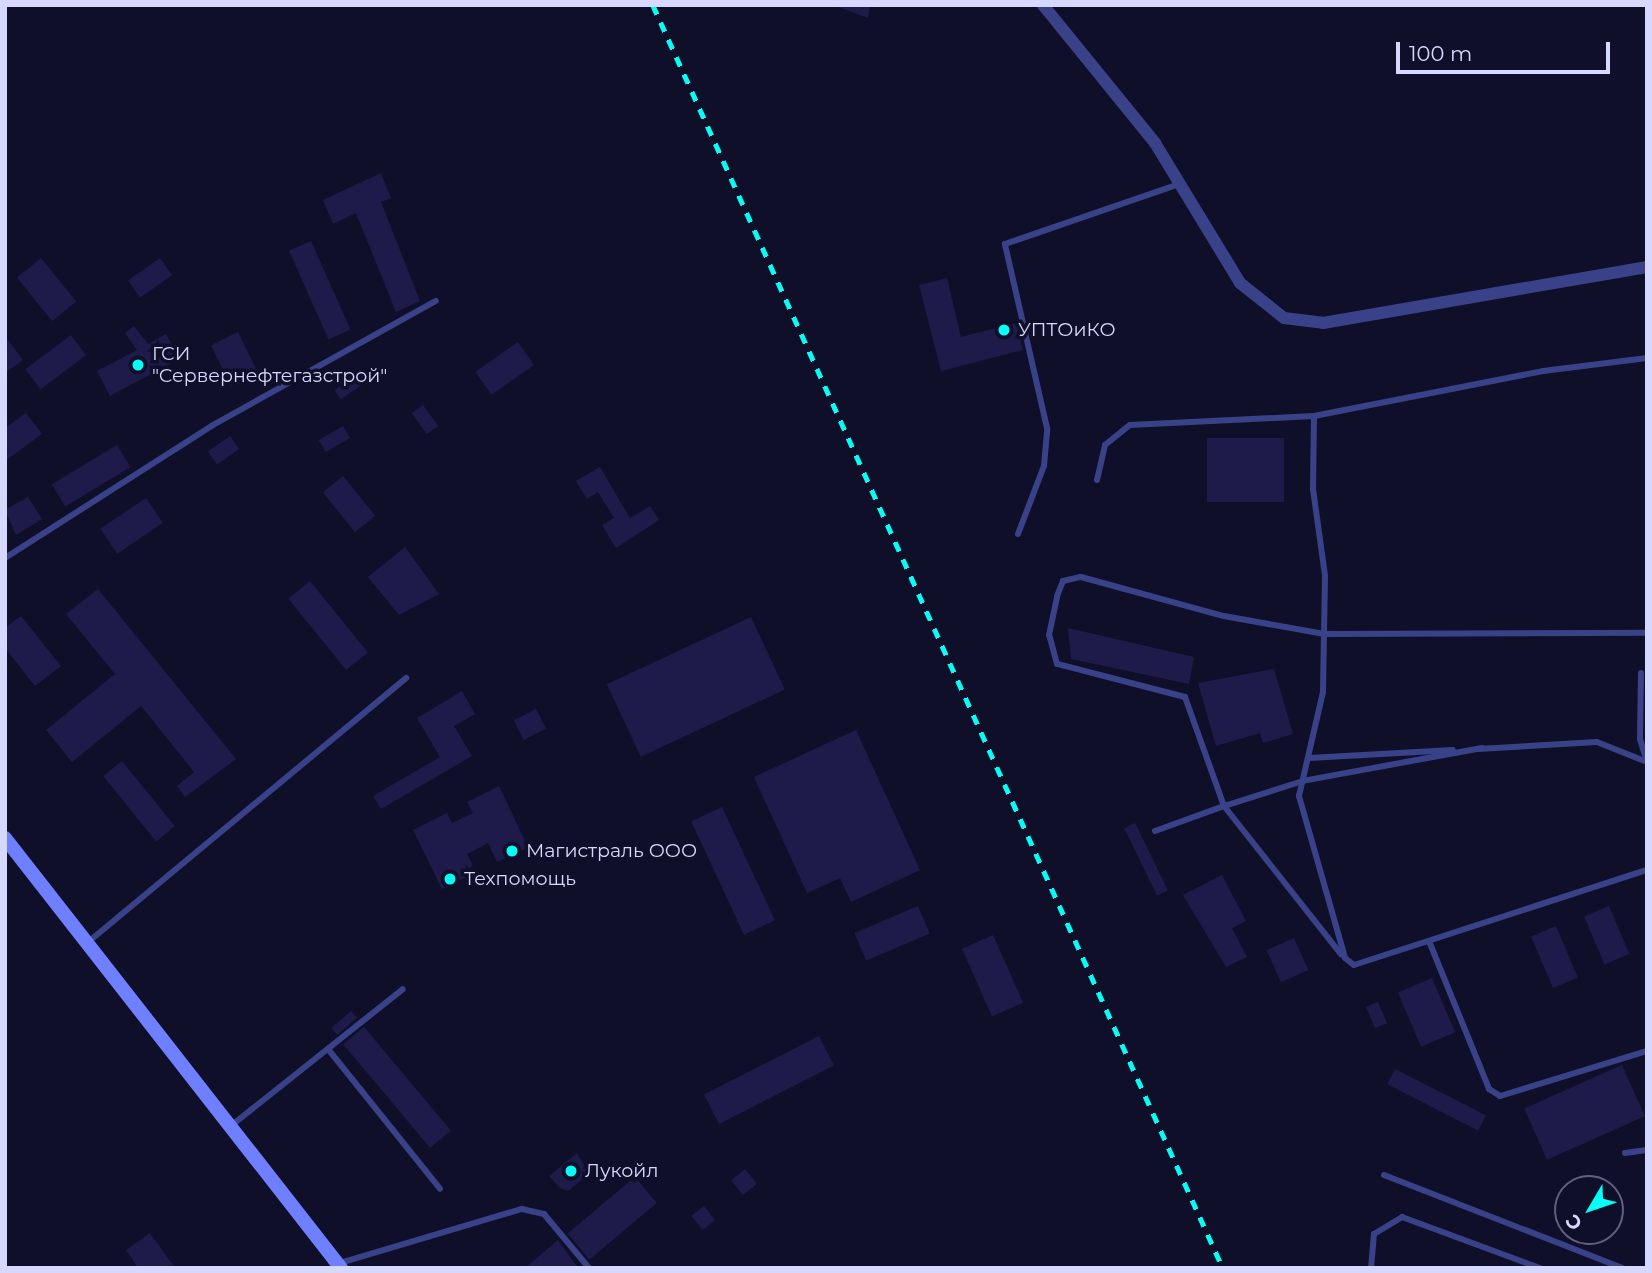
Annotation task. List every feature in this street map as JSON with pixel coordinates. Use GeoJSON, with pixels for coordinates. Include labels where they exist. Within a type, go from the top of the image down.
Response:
{"type":"FeatureCollection","features":[{"type":"Feature","properties":{"kind":"street"},"geometry":{"type":"LineString","coordinates":[[1043,5],[1124,101],[1181,183],[1240,283],[1266,310],[1302,323],[1647,267]]}},
{"type":"Feature","properties":{"kind":"street"},"geometry":{"type":"LineString","coordinates":[[5,838],[339,1266]]}},
{"type":"Feature","properties":{"kind":"lane"},"geometry":{"type":"LineString","coordinates":[[1018,534],[1044,466],[1047,428],[1005,244],[1181,183]]}},
{"type":"Feature","properties":{"kind":"lane"},"geometry":{"type":"LineString","coordinates":[[5,558],[213,425],[436,301]]}},
{"type":"Feature","properties":{"kind":"lane"},"geometry":{"type":"LineString","coordinates":[[1097,480],[1105,445],[1130,425],[1314,416],[1543,371],[1647,358]]}},
{"type":"Feature","properties":{"kind":"lane"},"geometry":{"type":"LineString","coordinates":[[1314,416],[1324,634],[1322,713],[1303,781],[1300,808],[1345,958]]}},
{"type":"Feature","properties":{"kind":"lane"},"geometry":{"type":"LineString","coordinates":[[1647,633],[1324,634],[1224,616],[1081,577],[1063,582],[1049,635],[1057,664],[1185,696],[1224,806],[1345,958],[1354,965],[1647,870]]}},
{"type":"Feature","properties":{"kind":"lane"},"geometry":{"type":"LineString","coordinates":[[1642,673],[1640,739],[1647,762]]}},
{"type":"Feature","properties":{"kind":"lane"},"geometry":{"type":"LineString","coordinates":[[87,943],[406,678]]}},
{"type":"Feature","properties":{"kind":"lane"},"geometry":{"type":"LineString","coordinates":[[1309,758],[1597,742],[1647,762]]}},
{"type":"Feature","properties":{"kind":"lane"},"geometry":{"type":"LineString","coordinates":[[1155,831],[1303,781],[1482,748]]}},
{"type":"Feature","properties":{"kind":"lane"},"geometry":{"type":"LineString","coordinates":[[1429,941],[1489,1089],[1500,1096],[1647,1051]]}},
{"type":"Feature","properties":{"kind":"lane"},"geometry":{"type":"LineString","coordinates":[[230,1127],[403,989]]}},
{"type":"Feature","properties":{"kind":"lane"},"geometry":{"type":"LineString","coordinates":[[328,1049],[440,1189]]}},
{"type":"Feature","properties":{"kind":"lane"},"geometry":{"type":"LineString","coordinates":[[1625,1153],[1647,1150]]}},
{"type":"Feature","properties":{"kind":"lane"},"geometry":{"type":"LineString","coordinates":[[1384,1175],[1622,1268]]}},
{"type":"Feature","properties":{"kind":"lane"},"geometry":{"type":"LineString","coordinates":[[339,1266],[522,1209],[544,1214],[589,1268]]}},
{"type":"Feature","properties":{"kind":"lane"},"geometry":{"type":"LineString","coordinates":[[1371,1268],[1374,1234],[1402,1217],[1540,1268]]}},
{"type":"Feature","properties":{"kind":"building"},"geometry":{"type":"Polygon","coordinates":[[[833,5],[870,5],[868,18],[833,5]]]}},
{"type":"Feature","properties":{"kind":"building"},"geometry":{"type":"Polygon","coordinates":[[[381,173],[391,198],[381,202],[420,301],[396,312],[356,213],[333,224],[323,200],[381,173]]]}},
{"type":"Feature","properties":{"kind":"building"},"geometry":{"type":"Polygon","coordinates":[[[311,241],[350,330],[329,339],[289,251],[311,241]]]}},
{"type":"Feature","properties":{"kind":"building"},"geometry":{"type":"Polygon","coordinates":[[[41,258],[76,302],[52,321],[17,278],[41,258]]]}},
{"type":"Feature","properties":{"kind":"building"},"geometry":{"type":"Polygon","coordinates":[[[160,258],[172,275],[140,298],[128,280],[160,258]]]}},
{"type":"Feature","properties":{"kind":"building","name":"УПТОиКО"},"geometry":{"type":"Polygon","coordinates":[[[947,278],[961,337],[1016,323],[1023,350],[941,371],[919,285],[947,278]]]}},
{"type":"Feature","properties":{"kind":"building","name":"ГСИ \"Сервернефтегазстрой\""},"geometry":{"type":"Polygon","coordinates":[[[134,326],[148,344],[166,334],[179,359],[110,396],[97,371],[137,350],[125,333],[134,326]]]}},
{"type":"Feature","properties":{"kind":"building"},"geometry":{"type":"Polygon","coordinates":[[[238,332],[258,373],[231,386],[211,345],[238,332]]]}},
{"type":"Feature","properties":{"kind":"building"},"geometry":{"type":"Polygon","coordinates":[[[71,335],[86,355],[41,389],[25,369],[71,335]]]}},
{"type":"Feature","properties":{"kind":"building"},"geometry":{"type":"Polygon","coordinates":[[[5,336],[23,360],[5,373],[5,336]]]}},
{"type":"Feature","properties":{"kind":"building"},"geometry":{"type":"Polygon","coordinates":[[[518,342],[534,365],[491,395],[475,372],[518,342]]]}},
{"type":"Feature","properties":{"kind":"building"},"geometry":{"type":"Polygon","coordinates":[[[357,375],[363,384],[341,399],[335,390],[357,375]]]}},
{"type":"Feature","properties":{"kind":"building"},"geometry":{"type":"Polygon","coordinates":[[[423,405],[438,426],[427,434],[412,413],[423,405]]]}},
{"type":"Feature","properties":{"kind":"building"},"geometry":{"type":"Polygon","coordinates":[[[26,413],[42,434],[5,461],[5,428],[26,413]]]}},
{"type":"Feature","properties":{"kind":"building"},"geometry":{"type":"Polygon","coordinates":[[[343,426],[350,438],[326,452],[319,440],[343,426]]]}},
{"type":"Feature","properties":{"kind":"building"},"geometry":{"type":"Polygon","coordinates":[[[230,436],[239,449],[217,465],[208,451],[230,436]]]}},
{"type":"Feature","properties":{"kind":"building"},"geometry":{"type":"Polygon","coordinates":[[[1207,438],[1284,438],[1284,502],[1207,502],[1207,438]]]}},
{"type":"Feature","properties":{"kind":"building"},"geometry":{"type":"Polygon","coordinates":[[[117,445],[130,467],[65,506],[52,484],[117,445]]]}},
{"type":"Feature","properties":{"kind":"building"},"geometry":{"type":"Polygon","coordinates":[[[600,467],[630,518],[650,506],[659,520],[616,548],[602,525],[614,518],[598,492],[587,499],[576,481],[600,467]]]}},
{"type":"Feature","properties":{"kind":"building"},"geometry":{"type":"Polygon","coordinates":[[[343,476],[375,516],[355,532],[323,492],[343,476]]]}},
{"type":"Feature","properties":{"kind":"building"},"geometry":{"type":"Polygon","coordinates":[[[28,497],[42,519],[16,535],[5,510],[28,497]]]}},
{"type":"Feature","properties":{"kind":"building"},"geometry":{"type":"Polygon","coordinates":[[[146,498],[163,523],[117,554],[100,529],[146,498]]]}},
{"type":"Feature","properties":{"kind":"building"},"geometry":{"type":"Polygon","coordinates":[[[405,547],[439,594],[399,615],[368,577],[405,547]]]}},
{"type":"Feature","properties":{"kind":"building"},"geometry":{"type":"Polygon","coordinates":[[[310,581],[368,652],[346,670],[288,599],[310,581]]]}},
{"type":"Feature","properties":{"kind":"building"},"geometry":{"type":"Polygon","coordinates":[[[98,589],[236,759],[185,797],[177,786],[194,772],[141,706],[72,762],[46,730],[115,674],[66,614],[98,589]]]}},
{"type":"Feature","properties":{"kind":"building"},"geometry":{"type":"Polygon","coordinates":[[[21,616],[61,666],[35,686],[5,648],[5,628],[21,616]]]}},
{"type":"Feature","properties":{"kind":"building"},"geometry":{"type":"Polygon","coordinates":[[[751,617],[785,690],[641,757],[607,684],[751,617]]]}},
{"type":"Feature","properties":{"kind":"building"},"geometry":{"type":"Polygon","coordinates":[[[1068,628],[1194,657],[1189,684],[1071,659],[1068,628]]]}},
{"type":"Feature","properties":{"kind":"building"},"geometry":{"type":"Polygon","coordinates":[[[1274,669],[1293,734],[1263,743],[1260,733],[1216,746],[1198,683],[1274,669]]]}},
{"type":"Feature","properties":{"kind":"building"},"geometry":{"type":"Polygon","coordinates":[[[462,691],[475,714],[454,726],[472,756],[381,809],[373,796],[440,757],[417,718],[462,691]]]}},
{"type":"Feature","properties":{"kind":"building"},"geometry":{"type":"Polygon","coordinates":[[[536,709],[546,729],[524,740],[514,720],[536,709]]]}},
{"type":"Feature","properties":{"kind":"building"},"geometry":{"type":"Polygon","coordinates":[[[856,730],[920,870],[851,902],[840,878],[807,893],[754,777],[856,730]]]}},
{"type":"Feature","properties":{"kind":"building"},"geometry":{"type":"Polygon","coordinates":[[[122,761],[175,826],[156,841],[103,776],[122,761]]]}},
{"type":"Feature","properties":{"kind":"building"},"geometry":{"type":"Polygon","coordinates":[[[499,786],[528,847],[497,862],[488,843],[467,854],[476,872],[442,889],[413,830],[447,813],[452,823],[473,813],[467,802],[499,786]]]}},
{"type":"Feature","properties":{"kind":"building"},"geometry":{"type":"Polygon","coordinates":[[[722,807],[775,920],[744,935],[691,821],[722,807]]]}},
{"type":"Feature","properties":{"kind":"building"},"geometry":{"type":"Polygon","coordinates":[[[1135,823],[1168,890],[1157,896],[1124,828],[1135,823]]]}},
{"type":"Feature","properties":{"kind":"building"},"geometry":{"type":"Polygon","coordinates":[[[1222,875],[1246,921],[1232,928],[1247,957],[1226,967],[1183,895],[1222,875]]]}},
{"type":"Feature","properties":{"kind":"building"},"geometry":{"type":"Polygon","coordinates":[[[918,906],[930,934],[866,961],[854,933],[918,906]]]}},
{"type":"Feature","properties":{"kind":"building"},"geometry":{"type":"Polygon","coordinates":[[[1609,906],[1629,954],[1604,964],[1584,917],[1609,906]]]}},
{"type":"Feature","properties":{"kind":"building"},"geometry":{"type":"Polygon","coordinates":[[[1556,926],[1578,978],[1553,988],[1531,937],[1556,926]]]}},
{"type":"Feature","properties":{"kind":"building"},"geometry":{"type":"Polygon","coordinates":[[[993,935],[1023,1003],[992,1016],[962,949],[993,935]]]}},
{"type":"Feature","properties":{"kind":"building"},"geometry":{"type":"Polygon","coordinates":[[[1294,938],[1308,970],[1281,982],[1267,950],[1294,938]]]}},
{"type":"Feature","properties":{"kind":"building"},"geometry":{"type":"Polygon","coordinates":[[[1432,978],[1455,1032],[1421,1047],[1398,992],[1432,978]]]}},
{"type":"Feature","properties":{"kind":"building"},"geometry":{"type":"Polygon","coordinates":[[[1378,1002],[1387,1023],[1375,1028],[1366,1007],[1378,1002]]]}},
{"type":"Feature","properties":{"kind":"building"},"geometry":{"type":"Polygon","coordinates":[[[351,1011],[357,1018],[337,1035],[331,1028],[351,1011]]]}},
{"type":"Feature","properties":{"kind":"building"},"geometry":{"type":"Polygon","coordinates":[[[364,1027],[451,1130],[430,1148],[343,1044],[364,1027]]]}},
{"type":"Feature","properties":{"kind":"building"},"geometry":{"type":"Polygon","coordinates":[[[819,1036],[834,1065],[719,1124],[704,1095],[819,1036]]]}},
{"type":"Feature","properties":{"kind":"building"},"geometry":{"type":"Polygon","coordinates":[[[1622,1065],[1645,1116],[1547,1160],[1524,1109],[1622,1065]]]}},
{"type":"Feature","properties":{"kind":"building"},"geometry":{"type":"Polygon","coordinates":[[[1395,1069],[1486,1115],[1478,1130],[1387,1084],[1395,1069]]]}},
{"type":"Feature","properties":{"kind":"building","name":"Лукойл"},"geometry":{"type":"Polygon","coordinates":[[[577,1153],[589,1174],[568,1191],[560,1188],[549,1176],[577,1153]]]}},
{"type":"Feature","properties":{"kind":"building"},"geometry":{"type":"Polygon","coordinates":[[[745,1169],[757,1184],[743,1195],[731,1180],[745,1169]]]}},
{"type":"Feature","properties":{"kind":"building"},"geometry":{"type":"Polygon","coordinates":[[[635,1177],[657,1203],[589,1260],[568,1234],[635,1177]]]}},
{"type":"Feature","properties":{"kind":"building"},"geometry":{"type":"Polygon","coordinates":[[[704,1206],[715,1220],[702,1230],[691,1216],[704,1206]]]}},
{"type":"Feature","properties":{"kind":"building"},"geometry":{"type":"Polygon","coordinates":[[[150,1233],[175,1268],[138,1268],[126,1250],[150,1233]]]}},
{"type":"Feature","properties":{"kind":"building"},"geometry":{"type":"Polygon","coordinates":[[[558,1240],[578,1268],[525,1268],[558,1240]]]}},
{"type":"Feature","properties":{"kind":"railway"},"geometry":{"type":"LineString","coordinates":[[653,5],[1223,1268]]}},
{"type":"Feature","properties":{"kind":"place","name":"УПТОиКО"},"geometry":{"type":"Point","coordinates":[1004,330]}},
{"type":"Feature","properties":{"kind":"place","name":"ГСИ \"Сервернефтегазстрой\""},"geometry":{"type":"Point","coordinates":[138,365]}},
{"type":"Feature","properties":{"kind":"place","name":"Магистраль ООО"},"geometry":{"type":"Point","coordinates":[512,851]}},
{"type":"Feature","properties":{"kind":"place","name":"Техпомощь"},"geometry":{"type":"Point","coordinates":[450,879]}},
{"type":"Feature","properties":{"kind":"place","name":"Лукойл"},"geometry":{"type":"Point","coordinates":[571,1171]}}]}
